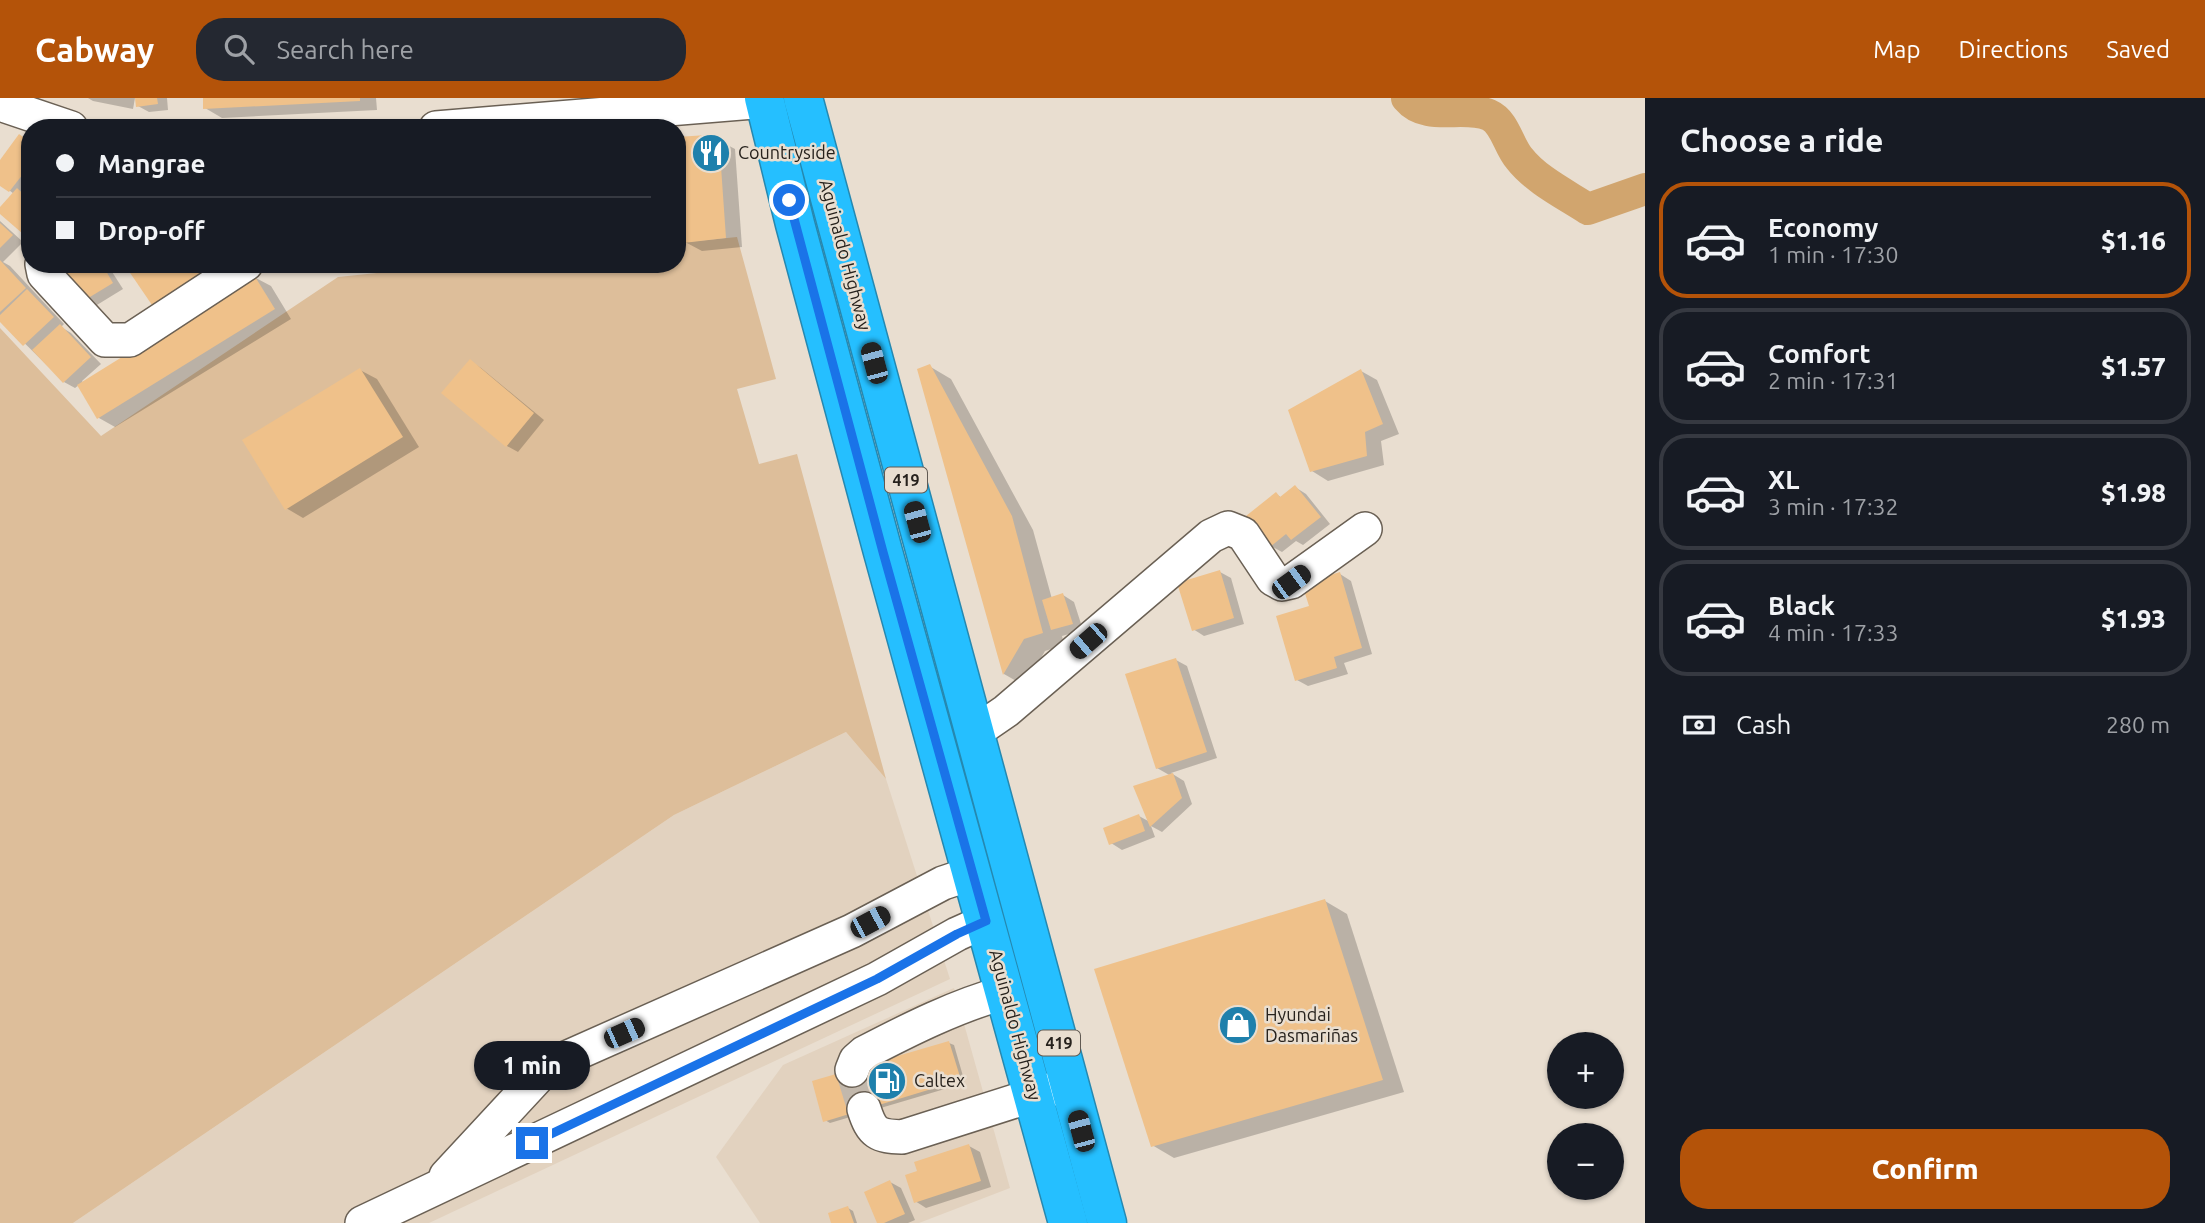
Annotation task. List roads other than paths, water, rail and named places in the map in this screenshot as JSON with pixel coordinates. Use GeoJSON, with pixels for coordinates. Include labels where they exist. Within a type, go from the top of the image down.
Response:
{"type":"FeatureCollection","features":[{"type":"Feature","properties":{"kind":"highway","name":"Aguinaldo Highway"},"geometry":{"type":"LineString","coordinates":[[803,98],[1023,910],[1051,1089],[1068,1223]]}},
{"type":"Feature","properties":{"kind":"highway","name":"Aguinaldo Highway"},"geometry":{"type":"LineString","coordinates":[[765,99],[795,224],[883,552],[1006,992],[1051,1089],[1107,1223]]}},
{"type":"Feature","properties":{"kind":"highway"},"geometry":{"type":"LineString","coordinates":[[973,873],[1010,863]]}},
{"type":"Feature","properties":{"kind":"highway"},"geometry":{"type":"LineString","coordinates":[[986,921],[1023,910]]}},
{"type":"Feature","properties":{"kind":"street"},"geometry":{"type":"LineString","coordinates":[[538,119],[765,99]]}},
{"type":"Feature","properties":{"kind":"street"},"geometry":{"type":"LineString","coordinates":[[0,104],[60,116]]}},
{"type":"Feature","properties":{"kind":"street"},"geometry":{"type":"LineString","coordinates":[[44,273],[104,340],[131,340],[232,273]]}},
{"type":"Feature","properties":{"kind":"street"},"geometry":{"type":"LineString","coordinates":[[974,733],[1006,712],[1211,536],[1228,528],[1243,534],[1273,579],[1282,584],[1291,582],[1366,529]]}},
{"type":"Feature","properties":{"kind":"street"},"geometry":{"type":"LineString","coordinates":[[433,1189],[548,1066],[852,931],[943,883],[973,873]]}},
{"type":"Feature","properties":{"kind":"street"},"geometry":{"type":"LineString","coordinates":[[362,1223],[877,979],[957,934],[986,921]]}},
{"type":"Feature","properties":{"kind":"street"},"geometry":{"type":"LineString","coordinates":[[852,1070],[856,1060],[864,1053],[922,1023],[978,1000],[1006,992]]}},
{"type":"Feature","properties":{"kind":"street"},"geometry":{"type":"LineString","coordinates":[[864,1109],[869,1126],[881,1136],[902,1138],[1051,1089]]}},
{"type":"Feature","properties":{"kind":"waterway"},"geometry":{"type":"LineString","coordinates":[[1407,98],[1425,109],[1479,112],[1494,118],[1526,166],[1551,186],[1588,209],[1645,189]]}},
{"type":"Feature","properties":{"kind":"tunnel"},"geometry":{"type":"LineString","coordinates":[[852,1070],[864,1109]]}},
{"type":"Feature","properties":{"kind":"place","name":"Countryside"},"geometry":{"type":"Point","coordinates":[711,153]}},
{"type":"Feature","properties":{"kind":"place","name":"Hyundai Dasmariñas"},"geometry":{"type":"Point","coordinates":[1238,1025]}},
{"type":"Feature","properties":{"kind":"place","name":"Caltex"},"geometry":{"type":"Point","coordinates":[887,1081]}}]}
